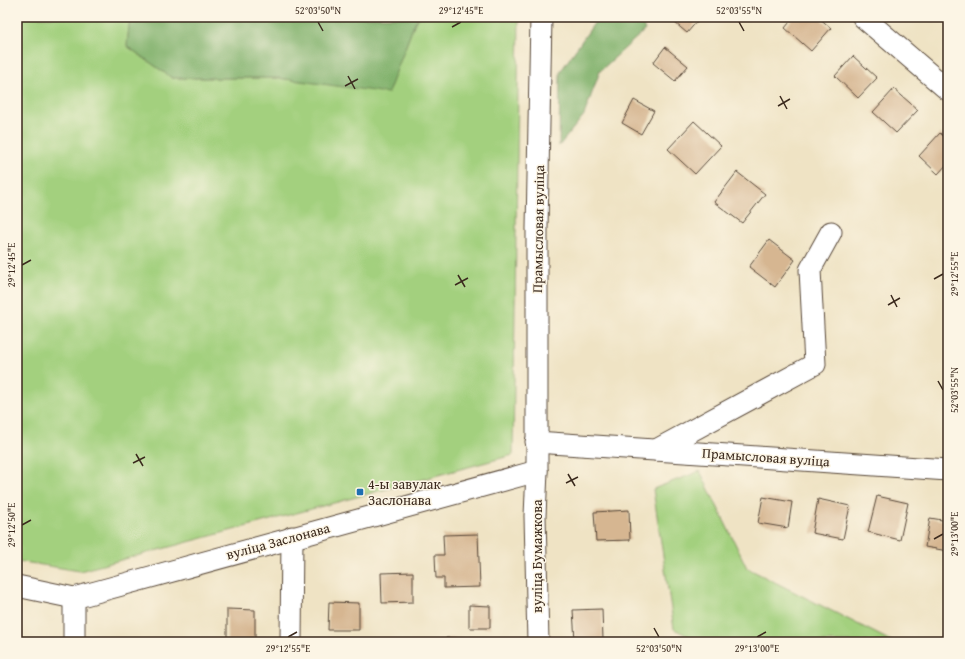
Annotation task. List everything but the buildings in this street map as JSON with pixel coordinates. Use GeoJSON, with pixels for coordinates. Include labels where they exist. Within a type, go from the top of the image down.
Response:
{"type":"FeatureCollection","features":[{"type":"Feature","properties":{"kind":"street","name":"Прамысловая вуліца"},"geometry":{"type":"LineString","coordinates":[[537,471],[537,228],[541,17]]}},
{"type":"Feature","properties":{"kind":"street"},"geometry":{"type":"LineString","coordinates":[[863,17],[948,90]]}},
{"type":"Feature","properties":{"kind":"street"},"geometry":{"type":"LineString","coordinates":[[656,450],[815,364],[810,270],[831,232]]}},
{"type":"Feature","properties":{"kind":"street","name":"Прамысловая вуліца"},"geometry":{"type":"LineString","coordinates":[[536,442],[948,470]]}},
{"type":"Feature","properties":{"kind":"street","name":"вуліца Заслонава"},"geometry":{"type":"LineString","coordinates":[[17,586],[74,598],[537,471]]}},
{"type":"Feature","properties":{"kind":"street","name":"вуліца Бумажкова"},"geometry":{"type":"LineString","coordinates":[[537,471],[535,516],[538,642]]}},
{"type":"Feature","properties":{"kind":"street"},"geometry":{"type":"LineString","coordinates":[[291,642],[292,537]]}},
{"type":"Feature","properties":{"kind":"street"},"geometry":{"type":"LineString","coordinates":[[74,598],[74,642]]}},
{"type":"Feature","properties":{"kind":"green space"},"geometry":{"type":"Polygon","coordinates":[[[17,17],[130,17],[127,46],[172,78],[278,78],[388,92],[415,22],[419,17],[519,17],[513,455],[80,571],[17,561],[17,17]]]}},
{"type":"Feature","properties":{"kind":"green space"},"geometry":{"type":"Polygon","coordinates":[[[130,17],[419,17],[415,22],[388,93],[278,78],[172,78],[127,46],[130,17]]]}},
{"type":"Feature","properties":{"kind":"green space"},"geometry":{"type":"Polygon","coordinates":[[[617,17],[639,17],[645,30],[600,71],[584,115],[559,146],[560,72],[595,22],[617,17]]]}},
{"type":"Feature","properties":{"kind":"green space"},"geometry":{"type":"Polygon","coordinates":[[[700,471],[747,568],[893,642],[700,642],[674,629],[653,489],[700,471]]]}},
{"type":"Feature","properties":{"kind":"place","name":"4-ы завулак Заслонава"},"geometry":{"type":"Point","coordinates":[360,492]}}]}
